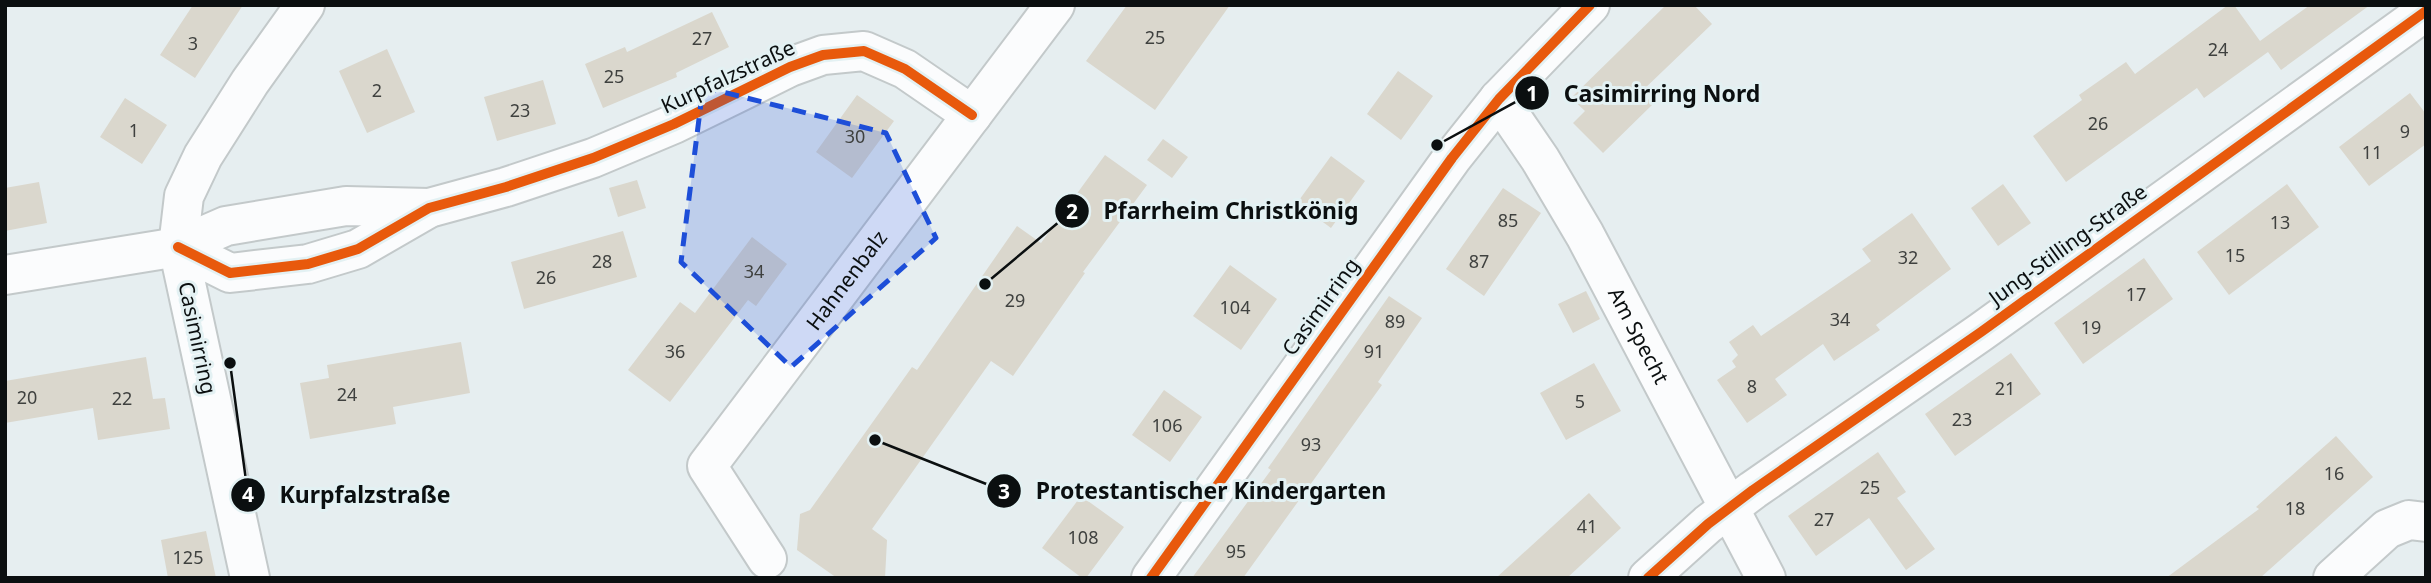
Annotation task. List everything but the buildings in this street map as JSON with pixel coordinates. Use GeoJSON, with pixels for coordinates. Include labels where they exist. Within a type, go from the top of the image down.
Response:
{"type":"FeatureCollection","features":[{"type":"Feature","properties":{"kind":"street","name":"Casimirring"},"geometry":{"type":"LineString","coordinates":[[250,578],[178,247],[184,196],[203,156],[250,82],[305,5]]}},
{"type":"Feature","properties":{"kind":"street","name":"Hahnenbalz"},"geometry":{"type":"LineString","coordinates":[[767,559],[707,466],[1055,5]]}},
{"type":"Feature","properties":{"kind":"street","name":"Casimirring"},"geometry":{"type":"LineString","coordinates":[[1151,578],[1452,158],[1499,99],[1590,5]]}},
{"type":"Feature","properties":{"kind":"street","name":"Jung-Stilling-Straße"},"geometry":{"type":"LineString","coordinates":[[1648,578],[1730,507],[1992,324],[2426,11]]}},
{"type":"Feature","properties":{"kind":"street","name":"Kurpfalzstraße"},"geometry":{"type":"LineString","coordinates":[[178,247],[230,273],[309,264],[358,249],[429,208],[506,187],[593,158],[674,124],[790,67],[823,55],[864,51],[905,69],[972,115]]}},
{"type":"Feature","properties":{"kind":"street","name":"Am Specht"},"geometry":{"type":"LineString","coordinates":[[1499,99],[1540,159],[1585,235],[1766,578]]}},
{"type":"Feature","properties":{"kind":"street","name":"Kurpfalzstraße"},"geometry":{"type":"LineString","coordinates":[[5,275],[178,247],[226,226],[346,206],[429,208]]}},
{"type":"Feature","properties":{"kind":"street"},"geometry":{"type":"LineString","coordinates":[[2333,578],[2387,529],[2409,520],[2426,522]]}},
{"type":"Feature","properties":{"kind":"highlighted area"},"geometry":{"type":"Polygon","coordinates":[[[703,87],[886,133],[936,238],[791,367],[681,262],[703,87]]]}},
{"type":"Feature","properties":{"kind":"cycle path"},"geometry":{"type":"LineString","coordinates":[[1151,578],[1452,158],[1499,99],[1590,5]]}},
{"type":"Feature","properties":{"kind":"cycle path"},"geometry":{"type":"LineString","coordinates":[[1648,578],[1708,524],[1753,490],[1981,332],[2426,11]]}},
{"type":"Feature","properties":{"kind":"cycle path"},"geometry":{"type":"LineString","coordinates":[[178,247],[230,273],[308,264],[358,249],[429,208],[506,187],[593,158],[674,124],[790,67],[823,55],[864,51],[905,69],[972,115]]}},
{"type":"Feature","properties":{"kind":"place","name":"Casimirring Nord"},"geometry":{"type":"Point","coordinates":[1437,145]}},
{"type":"Feature","properties":{"kind":"place","name":"Pfarrheim Christkönig"},"geometry":{"type":"Point","coordinates":[985,284]}},
{"type":"Feature","properties":{"kind":"place","name":"Kurpfalzstraße"},"geometry":{"type":"Point","coordinates":[230,363]}},
{"type":"Feature","properties":{"kind":"place","name":"Protestantischer Kindergarten"},"geometry":{"type":"Point","coordinates":[875,440]}}]}
